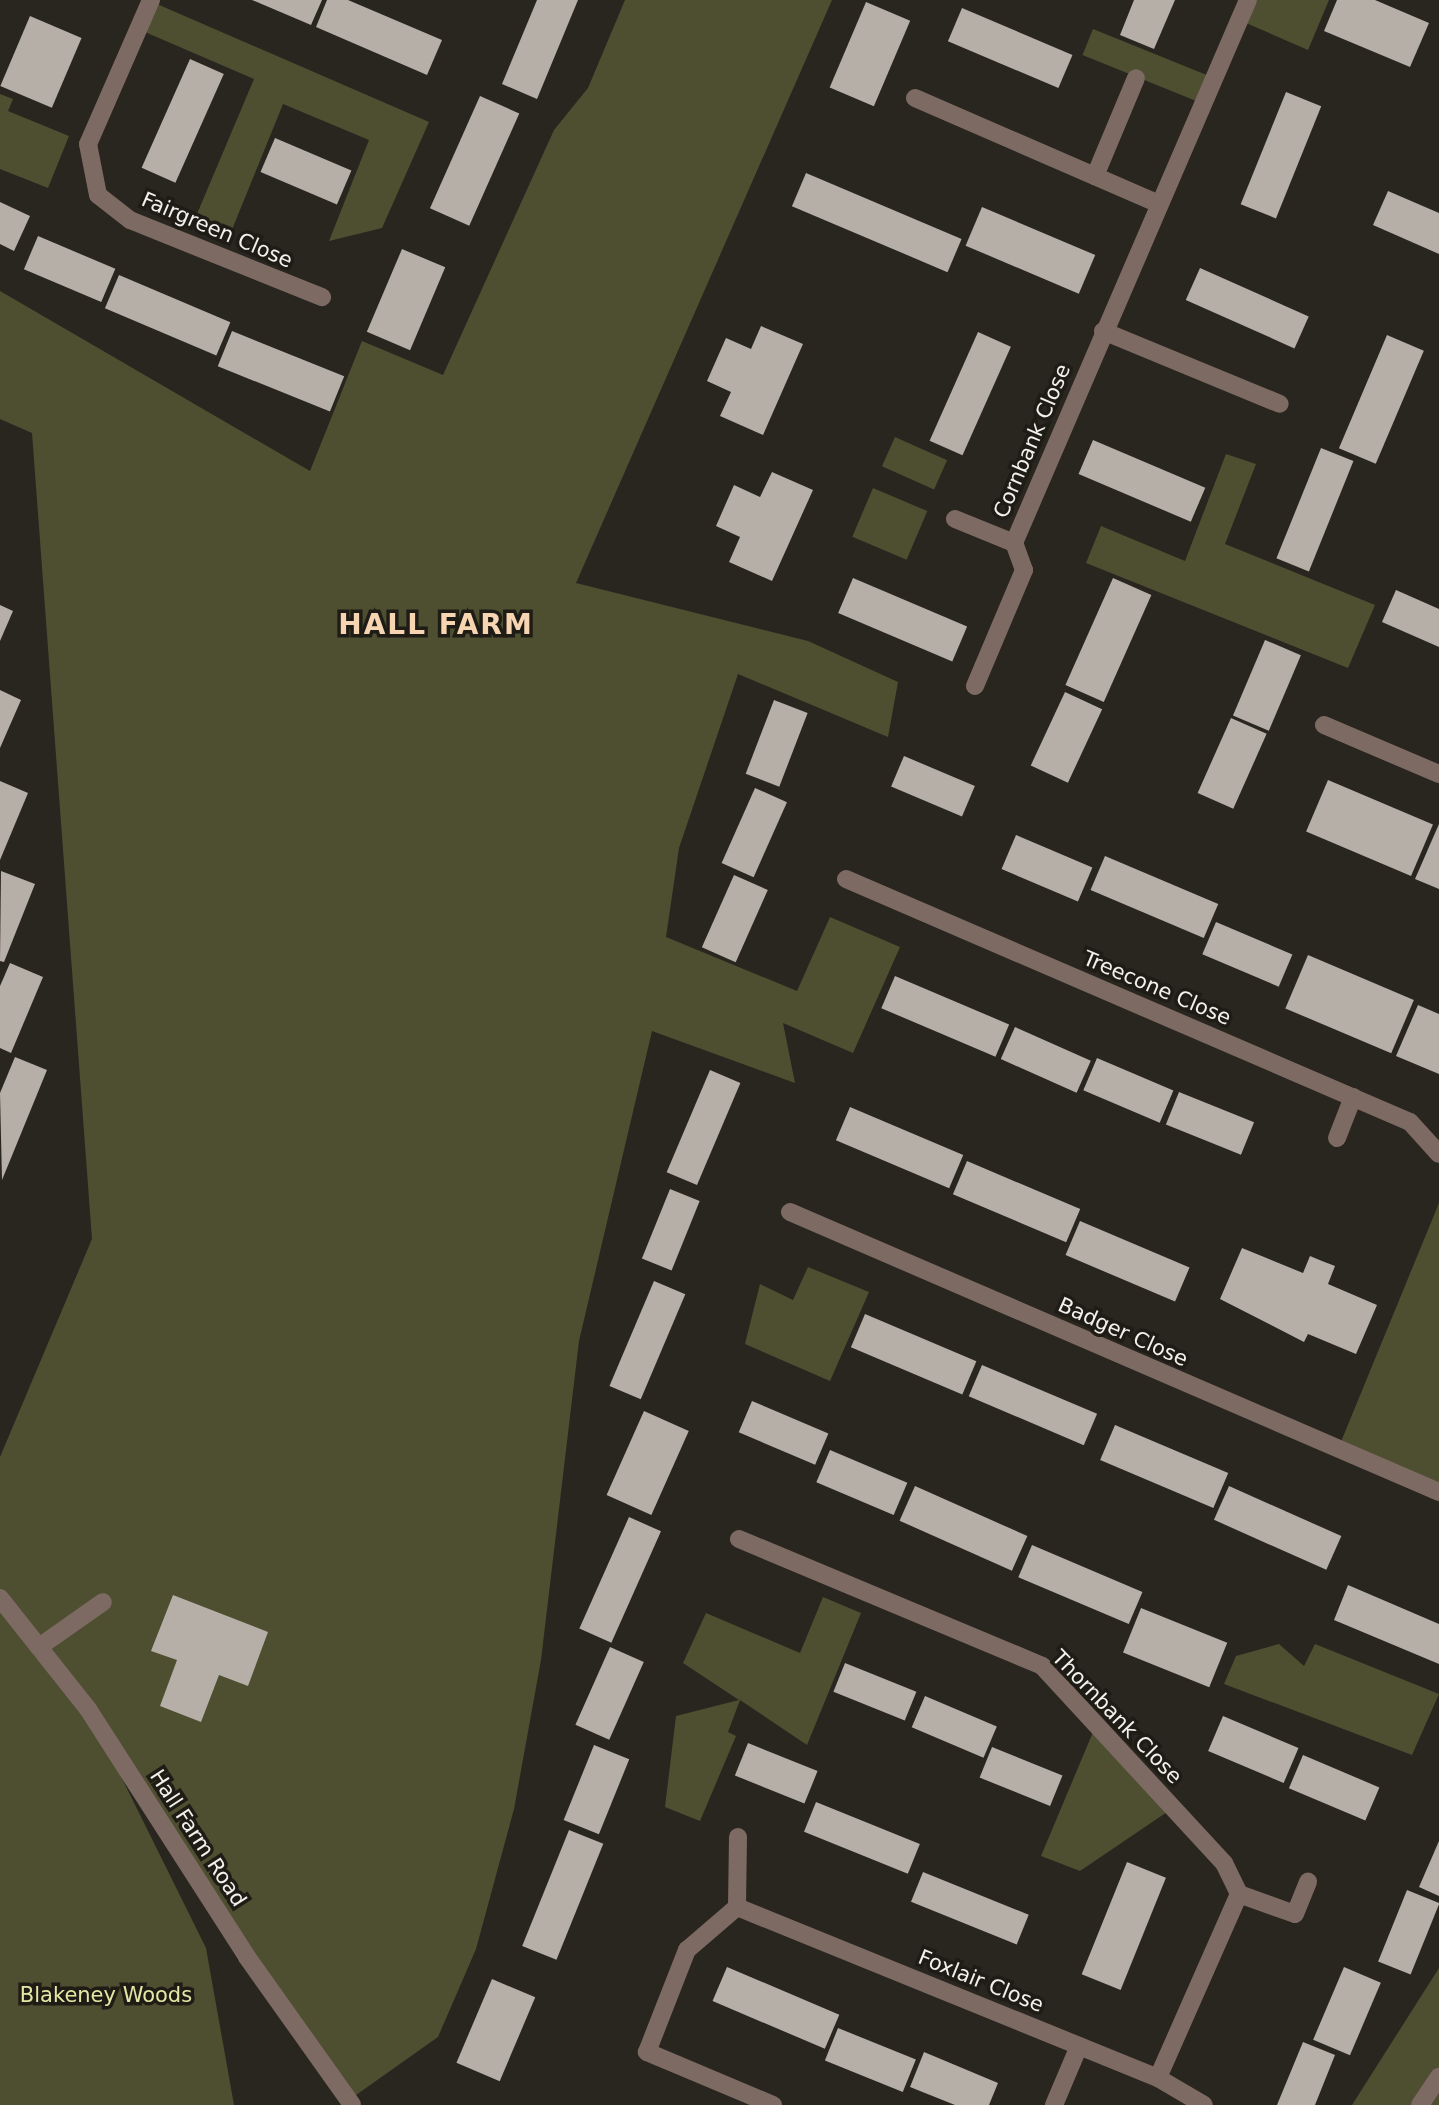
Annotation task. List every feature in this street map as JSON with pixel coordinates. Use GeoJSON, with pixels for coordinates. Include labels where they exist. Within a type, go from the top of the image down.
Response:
{"type":"FeatureCollection","features":[{"type":"Feature","properties":{"kind":"street","name":"Fairgreen Close"},"geometry":{"type":"LineString","coordinates":[[151,0],[88,144],[98,195],[130,220],[322,298]]}},
{"type":"Feature","properties":{"kind":"street","name":"Cornbank Close"},"geometry":{"type":"LineString","coordinates":[[975,686],[1024,570],[1014,543],[1156,203],[1248,0]]}},
{"type":"Feature","properties":{"kind":"street"},"geometry":{"type":"LineString","coordinates":[[1095,176],[1136,78]]}},
{"type":"Feature","properties":{"kind":"street"},"geometry":{"type":"LineString","coordinates":[[915,98],[1156,203]]}},
{"type":"Feature","properties":{"kind":"street"},"geometry":{"type":"LineString","coordinates":[[1103,331],[1280,404]]}},
{"type":"Feature","properties":{"kind":"street"},"geometry":{"type":"LineString","coordinates":[[955,519],[1014,543]]}},
{"type":"Feature","properties":{"kind":"street"},"geometry":{"type":"LineString","coordinates":[[1324,725],[1439,774]]}},
{"type":"Feature","properties":{"kind":"street","name":"Treecone Close"},"geometry":{"type":"LineString","coordinates":[[846,879],[1410,1122],[1439,1154]]}},
{"type":"Feature","properties":{"kind":"street"},"geometry":{"type":"LineString","coordinates":[[1337,1138],[1353,1097]]}},
{"type":"Feature","properties":{"kind":"street","name":"Badger Close"},"geometry":{"type":"LineString","coordinates":[[790,1212],[1439,1492]]}},
{"type":"Feature","properties":{"kind":"street","name":"Thornbank Close"},"geometry":{"type":"LineString","coordinates":[[739,1539],[1042,1667],[1224,1863],[1239,1894]]}},
{"type":"Feature","properties":{"kind":"street","name":"Hall Farm Road"},"geometry":{"type":"LineString","coordinates":[[0,1598],[88,1709],[247,1957],[352,2105]]}},
{"type":"Feature","properties":{"kind":"street"},"geometry":{"type":"LineString","coordinates":[[39,1647],[103,1602]]}},
{"type":"Feature","properties":{"kind":"street"},"geometry":{"type":"LineString","coordinates":[[738,1837],[737,1907],[687,1950],[647,2052],[772,2105]]}},
{"type":"Feature","properties":{"kind":"street"},"geometry":{"type":"LineString","coordinates":[[1158,2078],[1239,1894],[1295,1914],[1308,1882]]}},
{"type":"Feature","properties":{"kind":"street","name":"Foxlair Close"},"geometry":{"type":"LineString","coordinates":[[737,1907],[1158,2078],[1205,2105]]}},
{"type":"Feature","properties":{"kind":"street"},"geometry":{"type":"LineString","coordinates":[[1054,2105],[1079,2046]]}},
{"type":"Feature","properties":{"kind":"street"},"geometry":{"type":"LineString","coordinates":[[1420,2105],[1439,2077]]}},
{"type":"Feature","properties":{"kind":"green space","name":"Blakeney Woods"},"geometry":{"type":"Polygon","coordinates":[[[625,0],[832,0],[576,583],[808,641],[898,682],[888,737],[738,674],[679,848],[666,937],[797,991],[830,917],[900,947],[853,1053],[783,1023],[795,1083],[652,1031],[579,1341],[541,1660],[514,1809],[476,1949],[438,2037],[349,2100],[92,1718],[206,1948],[234,2105],[0,2105],[0,1457],[92,1239],[32,433],[0,419],[0,291],[310,471],[362,341],[443,375],[554,130],[588,88],[625,0]]]}},
{"type":"Feature","properties":{"kind":"green space"},"geometry":{"type":"Polygon","coordinates":[[[1248,0],[1329,0],[1308,50],[1239,20],[1248,0]]]}},
{"type":"Feature","properties":{"kind":"green space"},"geometry":{"type":"Polygon","coordinates":[[[150,1],[429,122],[382,228],[329,241],[369,140],[283,104],[229,237],[194,221],[254,79],[138,29],[150,1]]]}},
{"type":"Feature","properties":{"kind":"green space"},"geometry":{"type":"Polygon","coordinates":[[[1093,29],[1214,78],[1203,104],[1083,55],[1093,29]]]}},
{"type":"Feature","properties":{"kind":"green space"},"geometry":{"type":"Polygon","coordinates":[[[0,94],[13,99],[8,111],[69,136],[48,188],[0,169],[0,94]]]}},
{"type":"Feature","properties":{"kind":"green space"},"geometry":{"type":"Polygon","coordinates":[[[895,437],[947,460],[934,489],[882,466],[895,437]]]}},
{"type":"Feature","properties":{"kind":"green space"},"geometry":{"type":"Polygon","coordinates":[[[1226,454],[1256,464],[1225,544],[1375,605],[1348,668],[1086,563],[1101,526],[1185,561],[1226,454]]]}},
{"type":"Feature","properties":{"kind":"green space"},"geometry":{"type":"Polygon","coordinates":[[[873,488],[927,511],[907,560],[852,537],[873,488]]]}},
{"type":"Feature","properties":{"kind":"green space"},"geometry":{"type":"Polygon","coordinates":[[[1439,1203],[1439,1492],[1338,1449],[1439,1203]]]}},
{"type":"Feature","properties":{"kind":"green space"},"geometry":{"type":"Polygon","coordinates":[[[808,1267],[869,1292],[830,1381],[745,1344],[760,1284],[793,1300],[808,1267]]]}},
{"type":"Feature","properties":{"kind":"green space"},"geometry":{"type":"Polygon","coordinates":[[[823,1597],[861,1613],[807,1745],[740,1700],[728,1732],[736,1736],[700,1821],[665,1807],[676,1716],[739,1700],[683,1663],[706,1613],[800,1653],[823,1597]]]}},
{"type":"Feature","properties":{"kind":"green space"},"geometry":{"type":"Polygon","coordinates":[[[1279,1644],[1304,1666],[1315,1644],[1439,1694],[1412,1755],[1224,1684],[1236,1656],[1279,1644]]]}},
{"type":"Feature","properties":{"kind":"green space"},"geometry":{"type":"Polygon","coordinates":[[[1096,1725],[1173,1808],[1080,1871],[1041,1856],[1096,1725]]]}},
{"type":"Feature","properties":{"kind":"green space"},"geometry":{"type":"Polygon","coordinates":[[[1439,1968],[1439,2105],[1352,2105],[1439,1968]]]}},
{"type":"Feature","properties":{"kind":"building"},"geometry":{"type":"Polygon","coordinates":[[[252,0],[322,0],[311,25],[252,0]]]}},
{"type":"Feature","properties":{"kind":"building"},"geometry":{"type":"Polygon","coordinates":[[[327,0],[348,0],[442,40],[427,75],[316,27],[327,0]]]}},
{"type":"Feature","properties":{"kind":"building"},"geometry":{"type":"Polygon","coordinates":[[[537,0],[578,0],[537,99],[502,84],[537,0]]]}},
{"type":"Feature","properties":{"kind":"building"},"geometry":{"type":"Polygon","coordinates":[[[1134,0],[1175,0],[1154,49],[1120,35],[1134,0]]]}},
{"type":"Feature","properties":{"kind":"building"},"geometry":{"type":"Polygon","coordinates":[[[1337,0],[1375,0],[1429,23],[1410,67],[1324,31],[1337,0]]]}},
{"type":"Feature","properties":{"kind":"building"},"geometry":{"type":"Polygon","coordinates":[[[866,2],[910,21],[874,106],[830,88],[866,2]]]}},
{"type":"Feature","properties":{"kind":"building"},"geometry":{"type":"Polygon","coordinates":[[[962,8],[1072,55],[1058,88],[948,41],[962,8]]]}},
{"type":"Feature","properties":{"kind":"building"},"geometry":{"type":"Polygon","coordinates":[[[30,16],[82,38],[52,108],[0,86],[30,16]]]}},
{"type":"Feature","properties":{"kind":"building"},"geometry":{"type":"Polygon","coordinates":[[[190,59],[224,74],[175,183],[142,168],[190,59]]]}},
{"type":"Feature","properties":{"kind":"building"},"geometry":{"type":"Polygon","coordinates":[[[1286,92],[1321,106],[1276,218],[1241,204],[1286,92]]]}},
{"type":"Feature","properties":{"kind":"building"},"geometry":{"type":"Polygon","coordinates":[[[480,96],[519,113],[469,226],[430,208],[480,96]]]}},
{"type":"Feature","properties":{"kind":"building"},"geometry":{"type":"Polygon","coordinates":[[[275,138],[351,170],[337,204],[261,172],[275,138]]]}},
{"type":"Feature","properties":{"kind":"building"},"geometry":{"type":"Polygon","coordinates":[[[806,173],[962,239],[947,272],[792,206],[806,173]]]}},
{"type":"Feature","properties":{"kind":"building"},"geometry":{"type":"Polygon","coordinates":[[[1388,191],[1439,213],[1439,254],[1373,225],[1388,191]]]}},
{"type":"Feature","properties":{"kind":"building"},"geometry":{"type":"Polygon","coordinates":[[[0,202],[30,216],[14,251],[0,244],[0,202]]]}},
{"type":"Feature","properties":{"kind":"building"},"geometry":{"type":"Polygon","coordinates":[[[982,207],[1095,255],[1079,294],[966,246],[982,207]]]}},
{"type":"Feature","properties":{"kind":"building"},"geometry":{"type":"Polygon","coordinates":[[[38,236],[115,269],[101,302],[24,269],[38,236]]]}},
{"type":"Feature","properties":{"kind":"building"},"geometry":{"type":"Polygon","coordinates":[[[402,249],[445,267],[410,350],[367,332],[402,249]]]}},
{"type":"Feature","properties":{"kind":"building"},"geometry":{"type":"Polygon","coordinates":[[[1200,268],[1309,316],[1294,348],[1186,300],[1200,268]]]}},
{"type":"Feature","properties":{"kind":"building"},"geometry":{"type":"Polygon","coordinates":[[[119,275],[230,322],[216,355],[105,308],[119,275]]]}},
{"type":"Feature","properties":{"kind":"building"},"geometry":{"type":"Polygon","coordinates":[[[761,326],[803,344],[763,435],[720,416],[731,392],[707,381],[726,338],[751,349],[761,326]]]}},
{"type":"Feature","properties":{"kind":"building"},"geometry":{"type":"Polygon","coordinates":[[[232,331],[344,376],[330,412],[218,366],[232,331]]]}},
{"type":"Feature","properties":{"kind":"building"},"geometry":{"type":"Polygon","coordinates":[[[978,332],[1011,347],[962,455],[930,441],[978,332]]]}},
{"type":"Feature","properties":{"kind":"building"},"geometry":{"type":"Polygon","coordinates":[[[1387,335],[1424,351],[1376,464],[1339,448],[1387,335]]]}},
{"type":"Feature","properties":{"kind":"building"},"geometry":{"type":"Polygon","coordinates":[[[1093,440],[1205,488],[1191,522],[1079,474],[1093,440]]]}},
{"type":"Feature","properties":{"kind":"building"},"geometry":{"type":"Polygon","coordinates":[[[1321,448],[1353,461],[1309,571],[1276,558],[1321,448]]]}},
{"type":"Feature","properties":{"kind":"building"},"geometry":{"type":"Polygon","coordinates":[[[772,472],[813,490],[772,581],[729,562],[740,537],[716,526],[734,485],[760,497],[772,472]]]}},
{"type":"Feature","properties":{"kind":"building"},"geometry":{"type":"Polygon","coordinates":[[[853,578],[967,626],[952,661],[838,613],[853,578]]]}},
{"type":"Feature","properties":{"kind":"building"},"geometry":{"type":"Polygon","coordinates":[[[1113,578],[1151,595],[1104,702],[1065,685],[1113,578]]]}},
{"type":"Feature","properties":{"kind":"building"},"geometry":{"type":"Polygon","coordinates":[[[1396,590],[1439,609],[1439,647],[1382,622],[1396,590]]]}},
{"type":"Feature","properties":{"kind":"building"},"geometry":{"type":"Polygon","coordinates":[[[0,605],[13,611],[0,641],[0,605]]]}},
{"type":"Feature","properties":{"kind":"building"},"geometry":{"type":"Polygon","coordinates":[[[1265,640],[1301,655],[1269,731],[1233,715],[1265,640]]]}},
{"type":"Feature","properties":{"kind":"building"},"geometry":{"type":"Polygon","coordinates":[[[0,690],[21,700],[0,748],[0,690]]]}},
{"type":"Feature","properties":{"kind":"building"},"geometry":{"type":"Polygon","coordinates":[[[1065,692],[1102,709],[1068,783],[1031,765],[1065,692]]]}},
{"type":"Feature","properties":{"kind":"building"},"geometry":{"type":"Polygon","coordinates":[[[774,700],[808,713],[779,787],[746,774],[774,700]]]}},
{"type":"Feature","properties":{"kind":"building"},"geometry":{"type":"Polygon","coordinates":[[[1231,718],[1267,734],[1233,809],[1198,793],[1231,718]]]}},
{"type":"Feature","properties":{"kind":"building"},"geometry":{"type":"Polygon","coordinates":[[[904,756],[975,786],[962,816],[891,786],[904,756]]]}},
{"type":"Feature","properties":{"kind":"building"},"geometry":{"type":"Polygon","coordinates":[[[1328,780],[1433,825],[1411,876],[1306,832],[1328,780]]]}},
{"type":"Feature","properties":{"kind":"building"},"geometry":{"type":"Polygon","coordinates":[[[0,781],[28,793],[0,860],[0,781]]]}},
{"type":"Feature","properties":{"kind":"building"},"geometry":{"type":"Polygon","coordinates":[[[755,788],[787,802],[754,877],[722,863],[755,788]]]}},
{"type":"Feature","properties":{"kind":"building"},"geometry":{"type":"Polygon","coordinates":[[[1439,824],[1439,889],[1415,879],[1439,824]]]}},
{"type":"Feature","properties":{"kind":"building"},"geometry":{"type":"Polygon","coordinates":[[[1016,835],[1092,867],[1078,901],[1002,869],[1016,835]]]}},
{"type":"Feature","properties":{"kind":"building"},"geometry":{"type":"Polygon","coordinates":[[[1105,856],[1218,904],[1204,938],[1091,890],[1105,856]]]}},
{"type":"Feature","properties":{"kind":"building"},"geometry":{"type":"Polygon","coordinates":[[[1,871],[35,884],[4,962],[0,961],[1,871]]]}},
{"type":"Feature","properties":{"kind":"building"},"geometry":{"type":"Polygon","coordinates":[[[734,875],[768,890],[736,962],[702,947],[734,875]]]}},
{"type":"Feature","properties":{"kind":"building"},"geometry":{"type":"Polygon","coordinates":[[[1216,922],[1292,954],[1279,987],[1202,954],[1216,922]]]}},
{"type":"Feature","properties":{"kind":"building"},"geometry":{"type":"Polygon","coordinates":[[[1308,955],[1414,1000],[1391,1053],[1285,1008],[1308,955]]]}},
{"type":"Feature","properties":{"kind":"building"},"geometry":{"type":"Polygon","coordinates":[[[10,963],[43,977],[11,1053],[0,1048],[0,986],[10,963]]]}},
{"type":"Feature","properties":{"kind":"building"},"geometry":{"type":"Polygon","coordinates":[[[895,976],[1009,1024],[995,1057],[881,1008],[895,976]]]}},
{"type":"Feature","properties":{"kind":"building"},"geometry":{"type":"Polygon","coordinates":[[[1418,1005],[1439,1014],[1439,1074],[1396,1056],[1418,1005]]]}},
{"type":"Feature","properties":{"kind":"building"},"geometry":{"type":"Polygon","coordinates":[[[1015,1027],[1091,1061],[1077,1093],[1001,1059],[1015,1027]]]}},
{"type":"Feature","properties":{"kind":"building"},"geometry":{"type":"Polygon","coordinates":[[[15,1057],[47,1070],[2,1180],[0,1093],[15,1057]]]}},
{"type":"Feature","properties":{"kind":"building"},"geometry":{"type":"Polygon","coordinates":[[[1097,1058],[1173,1090],[1160,1123],[1083,1090],[1097,1058]]]}},
{"type":"Feature","properties":{"kind":"building"},"geometry":{"type":"Polygon","coordinates":[[[710,1070],[740,1083],[697,1185],[667,1172],[710,1070]]]}},
{"type":"Feature","properties":{"kind":"building"},"geometry":{"type":"Polygon","coordinates":[[[1179,1092],[1254,1122],[1241,1155],[1166,1124],[1179,1092]]]}},
{"type":"Feature","properties":{"kind":"building"},"geometry":{"type":"Polygon","coordinates":[[[850,1107],[963,1155],[949,1188],[836,1140],[850,1107]]]}},
{"type":"Feature","properties":{"kind":"building"},"geometry":{"type":"Polygon","coordinates":[[[967,1161],[1080,1209],[1066,1242],[953,1194],[967,1161]]]}},
{"type":"Feature","properties":{"kind":"building"},"geometry":{"type":"Polygon","coordinates":[[[670,1189],[700,1201],[672,1271],[642,1259],[670,1189]]]}},
{"type":"Feature","properties":{"kind":"building"},"geometry":{"type":"Polygon","coordinates":[[[1080,1221],[1190,1267],[1175,1302],[1066,1255],[1080,1221]]]}},
{"type":"Feature","properties":{"kind":"building"},"geometry":{"type":"Polygon","coordinates":[[[1242,1248],[1303,1273],[1310,1256],[1335,1266],[1328,1284],[1377,1305],[1356,1354],[1308,1334],[1304,1342],[1220,1299],[1242,1248]]]}},
{"type":"Feature","properties":{"kind":"building"},"geometry":{"type":"Polygon","coordinates":[[[654,1281],[685,1294],[641,1399],[609,1386],[654,1281]]]}},
{"type":"Feature","properties":{"kind":"building"},"geometry":{"type":"Polygon","coordinates":[[[865,1314],[976,1361],[962,1394],[851,1347],[865,1314]]]}},
{"type":"Feature","properties":{"kind":"building"},"geometry":{"type":"Polygon","coordinates":[[[982,1365],[1097,1414],[1084,1445],[969,1396],[982,1365]]]}},
{"type":"Feature","properties":{"kind":"building"},"geometry":{"type":"Polygon","coordinates":[[[752,1401],[828,1433],[815,1465],[739,1432],[752,1401]]]}},
{"type":"Feature","properties":{"kind":"building"},"geometry":{"type":"Polygon","coordinates":[[[644,1411],[689,1431],[651,1515],[607,1495],[644,1411]]]}},
{"type":"Feature","properties":{"kind":"building"},"geometry":{"type":"Polygon","coordinates":[[[1115,1425],[1228,1473],[1213,1508],[1100,1460],[1115,1425]]]}},
{"type":"Feature","properties":{"kind":"building"},"geometry":{"type":"Polygon","coordinates":[[[830,1450],[907,1483],[894,1515],[816,1482],[830,1450]]]}},
{"type":"Feature","properties":{"kind":"building"},"geometry":{"type":"Polygon","coordinates":[[[915,1486],[1027,1536],[1012,1571],[900,1521],[915,1486]]]}},
{"type":"Feature","properties":{"kind":"building"},"geometry":{"type":"Polygon","coordinates":[[[1229,1486],[1341,1536],[1326,1570],[1214,1520],[1229,1486]]]}},
{"type":"Feature","properties":{"kind":"building"},"geometry":{"type":"Polygon","coordinates":[[[629,1517],[661,1531],[611,1643],[579,1628],[629,1517]]]}},
{"type":"Feature","properties":{"kind":"building"},"geometry":{"type":"Polygon","coordinates":[[[1032,1545],[1142,1592],[1129,1624],[1018,1577],[1032,1545]]]}},
{"type":"Feature","properties":{"kind":"building"},"geometry":{"type":"Polygon","coordinates":[[[1348,1585],[1439,1624],[1439,1664],[1334,1620],[1348,1585]]]}},
{"type":"Feature","properties":{"kind":"building"},"geometry":{"type":"Polygon","coordinates":[[[173,1595],[268,1632],[248,1686],[219,1675],[201,1722],[160,1706],[177,1660],[151,1651],[173,1595]]]}},
{"type":"Feature","properties":{"kind":"building"},"geometry":{"type":"Polygon","coordinates":[[[1141,1608],[1227,1643],[1209,1687],[1123,1653],[1141,1608]]]}},
{"type":"Feature","properties":{"kind":"building"},"geometry":{"type":"Polygon","coordinates":[[[610,1647],[644,1662],[609,1740],[575,1725],[610,1647]]]}},
{"type":"Feature","properties":{"kind":"building"},"geometry":{"type":"Polygon","coordinates":[[[845,1663],[916,1692],[905,1721],[833,1692],[845,1663]]]}},
{"type":"Feature","properties":{"kind":"building"},"geometry":{"type":"Polygon","coordinates":[[[925,1696],[997,1726],[984,1758],[912,1727],[925,1696]]]}},
{"type":"Feature","properties":{"kind":"building"},"geometry":{"type":"Polygon","coordinates":[[[1223,1716],[1298,1748],[1284,1783],[1208,1751],[1223,1716]]]}},
{"type":"Feature","properties":{"kind":"building"},"geometry":{"type":"Polygon","coordinates":[[[748,1743],[818,1771],[804,1804],[735,1775],[748,1743]]]}},
{"type":"Feature","properties":{"kind":"building"},"geometry":{"type":"Polygon","coordinates":[[[594,1745],[629,1759],[599,1834],[564,1820],[594,1745]]]}},
{"type":"Feature","properties":{"kind":"building"},"geometry":{"type":"Polygon","coordinates":[[[992,1747],[1062,1775],[1050,1806],[980,1778],[992,1747]]]}},
{"type":"Feature","properties":{"kind":"building"},"geometry":{"type":"Polygon","coordinates":[[[1303,1755],[1379,1787],[1365,1821],[1289,1788],[1303,1755]]]}},
{"type":"Feature","properties":{"kind":"building"},"geometry":{"type":"Polygon","coordinates":[[[816,1802],[920,1844],[908,1874],[804,1832],[816,1802]]]}},
{"type":"Feature","properties":{"kind":"building"},"geometry":{"type":"Polygon","coordinates":[[[569,1830],[603,1844],[556,1960],[522,1946],[569,1830]]]}},
{"type":"Feature","properties":{"kind":"building"},"geometry":{"type":"Polygon","coordinates":[[[1439,1841],[1439,1896],[1419,1887],[1439,1841]]]}},
{"type":"Feature","properties":{"kind":"building"},"geometry":{"type":"Polygon","coordinates":[[[1127,1862],[1166,1878],[1121,1990],[1082,1974],[1127,1862]]]}},
{"type":"Feature","properties":{"kind":"building"},"geometry":{"type":"Polygon","coordinates":[[[923,1872],[1029,1915],[1017,1944],[911,1902],[923,1872]]]}},
{"type":"Feature","properties":{"kind":"building"},"geometry":{"type":"Polygon","coordinates":[[[1407,1890],[1439,1903],[1411,1975],[1378,1961],[1407,1890]]]}},
{"type":"Feature","properties":{"kind":"building"},"geometry":{"type":"Polygon","coordinates":[[[727,1967],[839,2015],[825,2049],[713,2001],[727,1967]]]}},
{"type":"Feature","properties":{"kind":"building"},"geometry":{"type":"Polygon","coordinates":[[[1344,1967],[1381,1983],[1350,2055],[1313,2040],[1344,1967]]]}},
{"type":"Feature","properties":{"kind":"building"},"geometry":{"type":"Polygon","coordinates":[[[492,1979],[535,1997],[500,2081],[456,2063],[492,1979]]]}},
{"type":"Feature","properties":{"kind":"building"},"geometry":{"type":"Polygon","coordinates":[[[838,2028],[916,2059],[903,2092],[825,2060],[838,2028]]]}},
{"type":"Feature","properties":{"kind":"building"},"geometry":{"type":"Polygon","coordinates":[[[1303,2042],[1335,2055],[1315,2105],[1277,2105],[1303,2042]]]}},
{"type":"Feature","properties":{"kind":"building"},"geometry":{"type":"Polygon","coordinates":[[[924,2052],[998,2083],[989,2105],[955,2105],[910,2087],[924,2052]]]}},
{"type":"Feature","properties":{"kind":"district","name":"HALL FARM"},"geometry":{"type":"Point","coordinates":[436,625]}}]}
